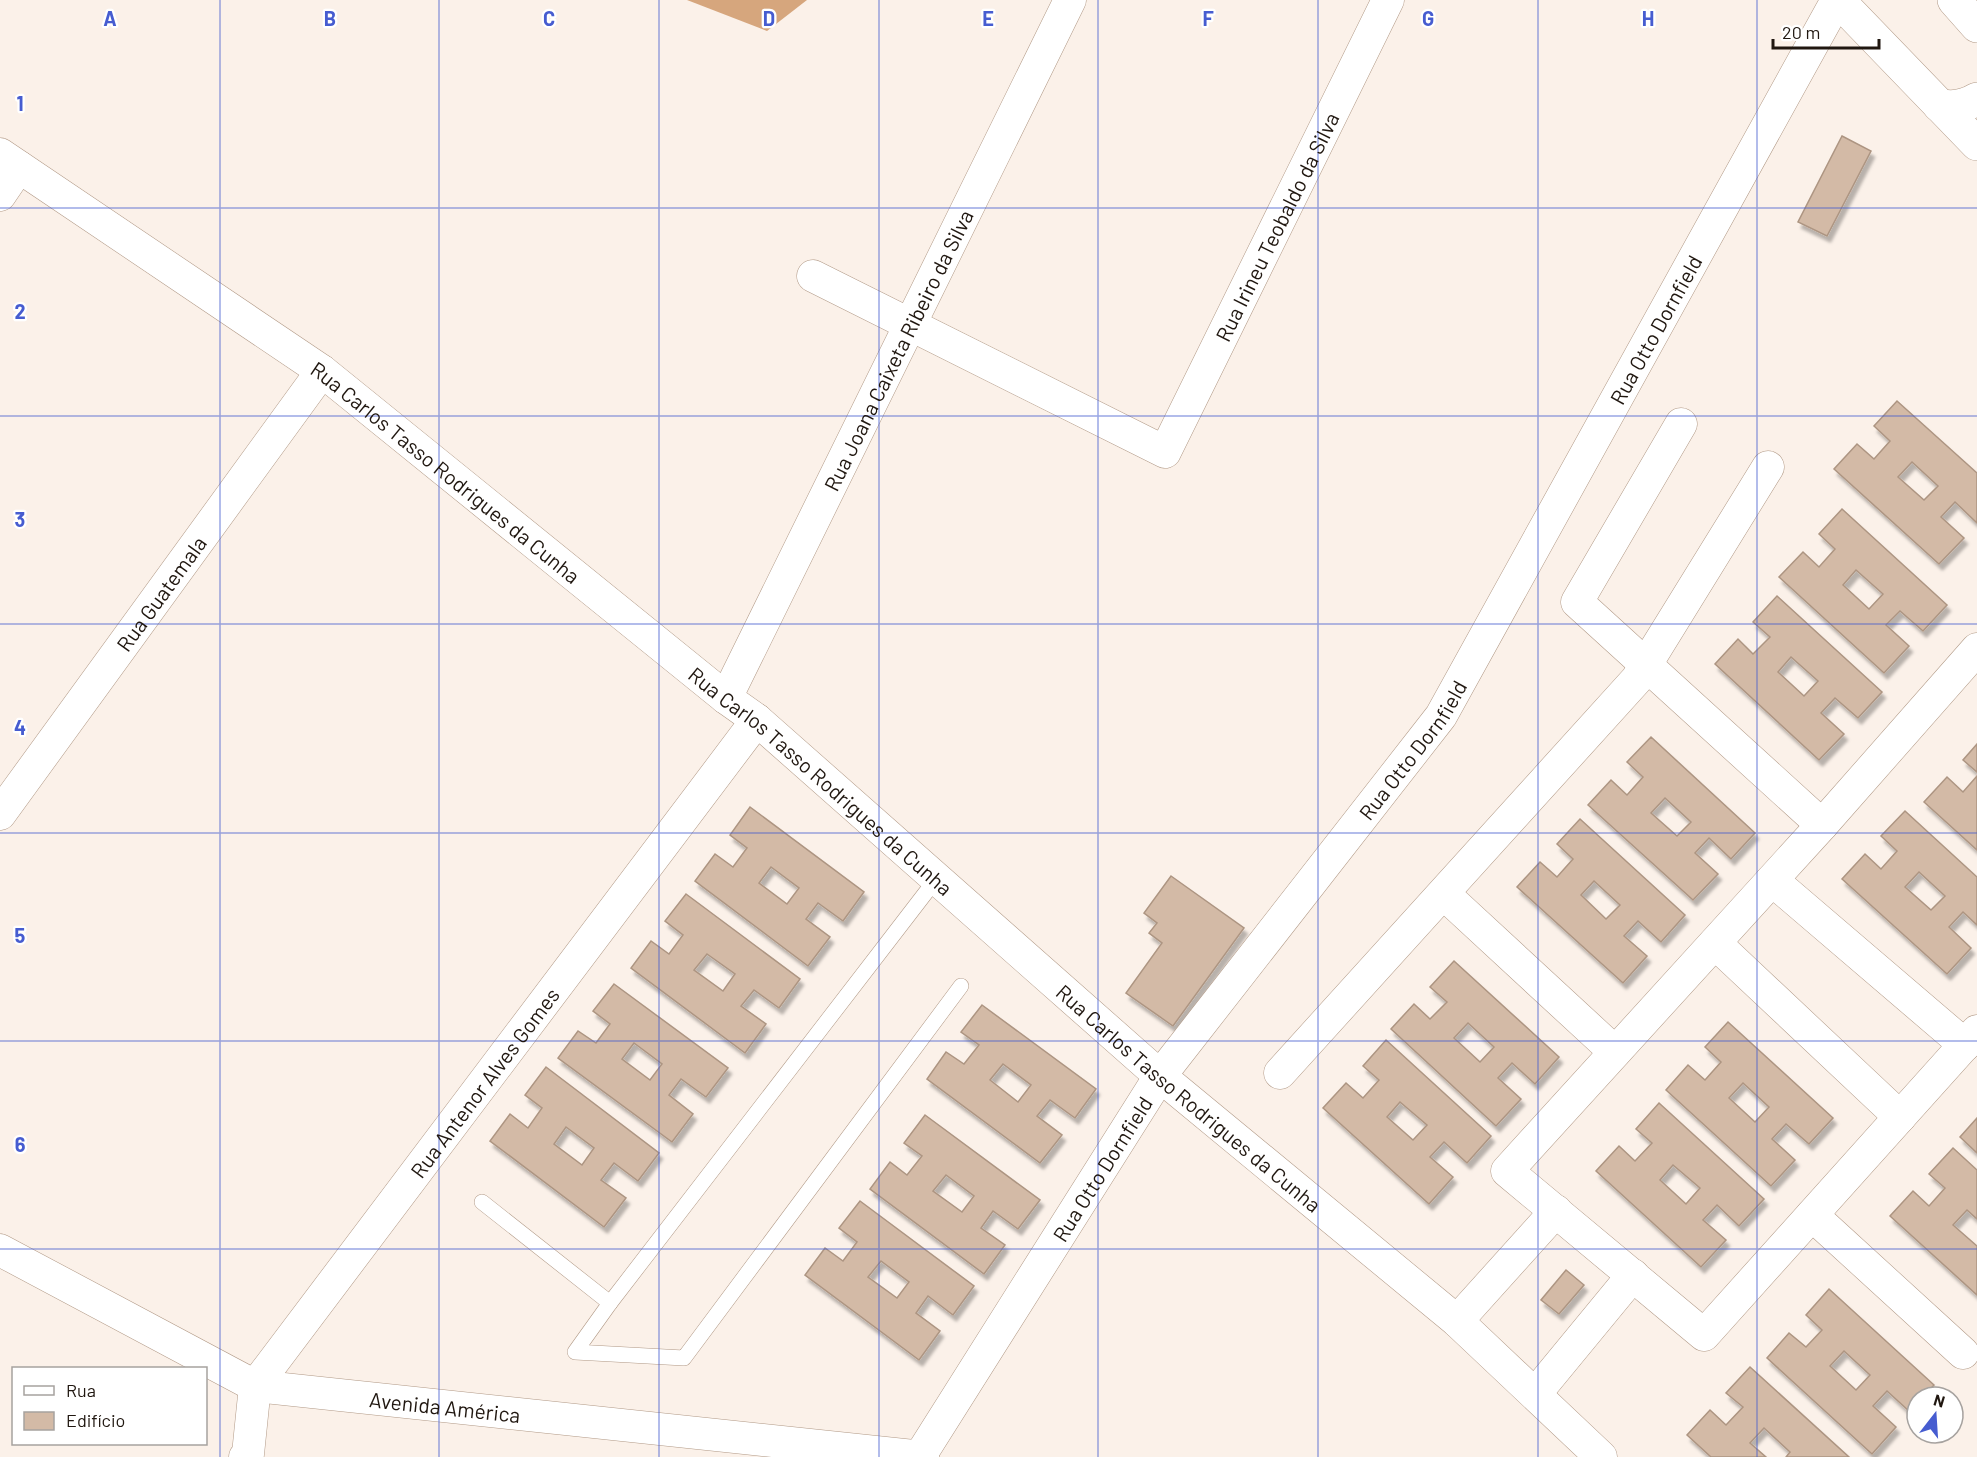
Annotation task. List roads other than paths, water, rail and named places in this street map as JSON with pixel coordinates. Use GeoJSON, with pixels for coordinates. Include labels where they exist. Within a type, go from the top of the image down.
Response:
{"type":"FeatureCollection","features":[{"type":"Feature","properties":{"kind":"street","name":"Rua Joana Caixeta Ribeiro da Silva"},"geometry":{"type":"LineString","coordinates":[[726,698],[1070,0]]}},
{"type":"Feature","properties":{"kind":"street","name":"Rua Irineu Teobaldo da Silva"},"geometry":{"type":"LineString","coordinates":[[909,325],[1165,452],[1388,0]]}},
{"type":"Feature","properties":{"kind":"street"},"geometry":{"type":"LineString","coordinates":[[1838,0],[1977,144]]}},
{"type":"Feature","properties":{"kind":"street","name":"Rua Otto Dornfield"},"geometry":{"type":"LineString","coordinates":[[921,1456],[1160,1076],[1441,716],[1838,0]]}},
{"type":"Feature","properties":{"kind":"street"},"geometry":{"type":"LineString","coordinates":[[1954,0],[1977,26]]}},
{"type":"Feature","properties":{"kind":"street"},"geometry":{"type":"LineString","coordinates":[[1939,105],[1961,106],[1977,99]]}},
{"type":"Feature","properties":{"kind":"street"},"geometry":{"type":"LineString","coordinates":[[0,195],[10,160]]}},
{"type":"Feature","properties":{"kind":"street","name":"Rua Carlos Tasso Rodrigues da Cunha"},"geometry":{"type":"LineString","coordinates":[[10,160],[322,371],[726,698],[757,720],[1160,1076],[1457,1321],[1601,1457]]}},
{"type":"Feature","properties":{"kind":"street"},"geometry":{"type":"LineString","coordinates":[[813,276],[909,325]]}},
{"type":"Feature","properties":{"kind":"street","name":"Rua Guatemala"},"geometry":{"type":"LineString","coordinates":[[0,814],[322,371]]}},
{"type":"Feature","properties":{"kind":"street"},"geometry":{"type":"LineString","coordinates":[[1682,424],[1577,602],[1822,825]]}},
{"type":"Feature","properties":{"kind":"street"},"geometry":{"type":"LineString","coordinates":[[1280,1073],[1637,679],[1768,467]]}},
{"type":"Feature","properties":{"kind":"street"},"geometry":{"type":"LineString","coordinates":[[1772,880],[1971,1038],[1704,1335],[1507,1171],[1822,825],[1977,650]]}},
{"type":"Feature","properties":{"kind":"street","name":"Rua Antenor Alves Gomes"},"geometry":{"type":"LineString","coordinates":[[255,1386],[757,720]]}},
{"type":"Feature","properties":{"kind":"street"},"geometry":{"type":"LineString","coordinates":[[1444,894],[1615,1052]]}},
{"type":"Feature","properties":{"kind":"street"},"geometry":{"type":"LineString","coordinates":[[1715,943],[1900,1117]]}},
{"type":"Feature","properties":{"kind":"street"},"geometry":{"type":"LineString","coordinates":[[1457,1321],[1556,1211]]}},
{"type":"Feature","properties":{"kind":"street"},"geometry":{"type":"LineString","coordinates":[[1812,1215],[1963,1353]]}},
{"type":"Feature","properties":{"kind":"street","name":"Avenida América"},"geometry":{"type":"LineString","coordinates":[[0,1250],[255,1386],[921,1456]]}},
{"type":"Feature","properties":{"kind":"street"},"geometry":{"type":"LineString","coordinates":[[1535,1394],[1633,1275]]}},
{"type":"Feature","properties":{"kind":"street"},"geometry":{"type":"LineString","coordinates":[[248,1456],[255,1386]]}},
{"type":"Feature","properties":{"kind":"lane"},"geometry":{"type":"LineString","coordinates":[[937,878],[610,1303],[575,1352],[684,1358],[961,987]]}},
{"type":"Feature","properties":{"kind":"lane"},"geometry":{"type":"LineString","coordinates":[[482,1202],[610,1303]]}}]}
